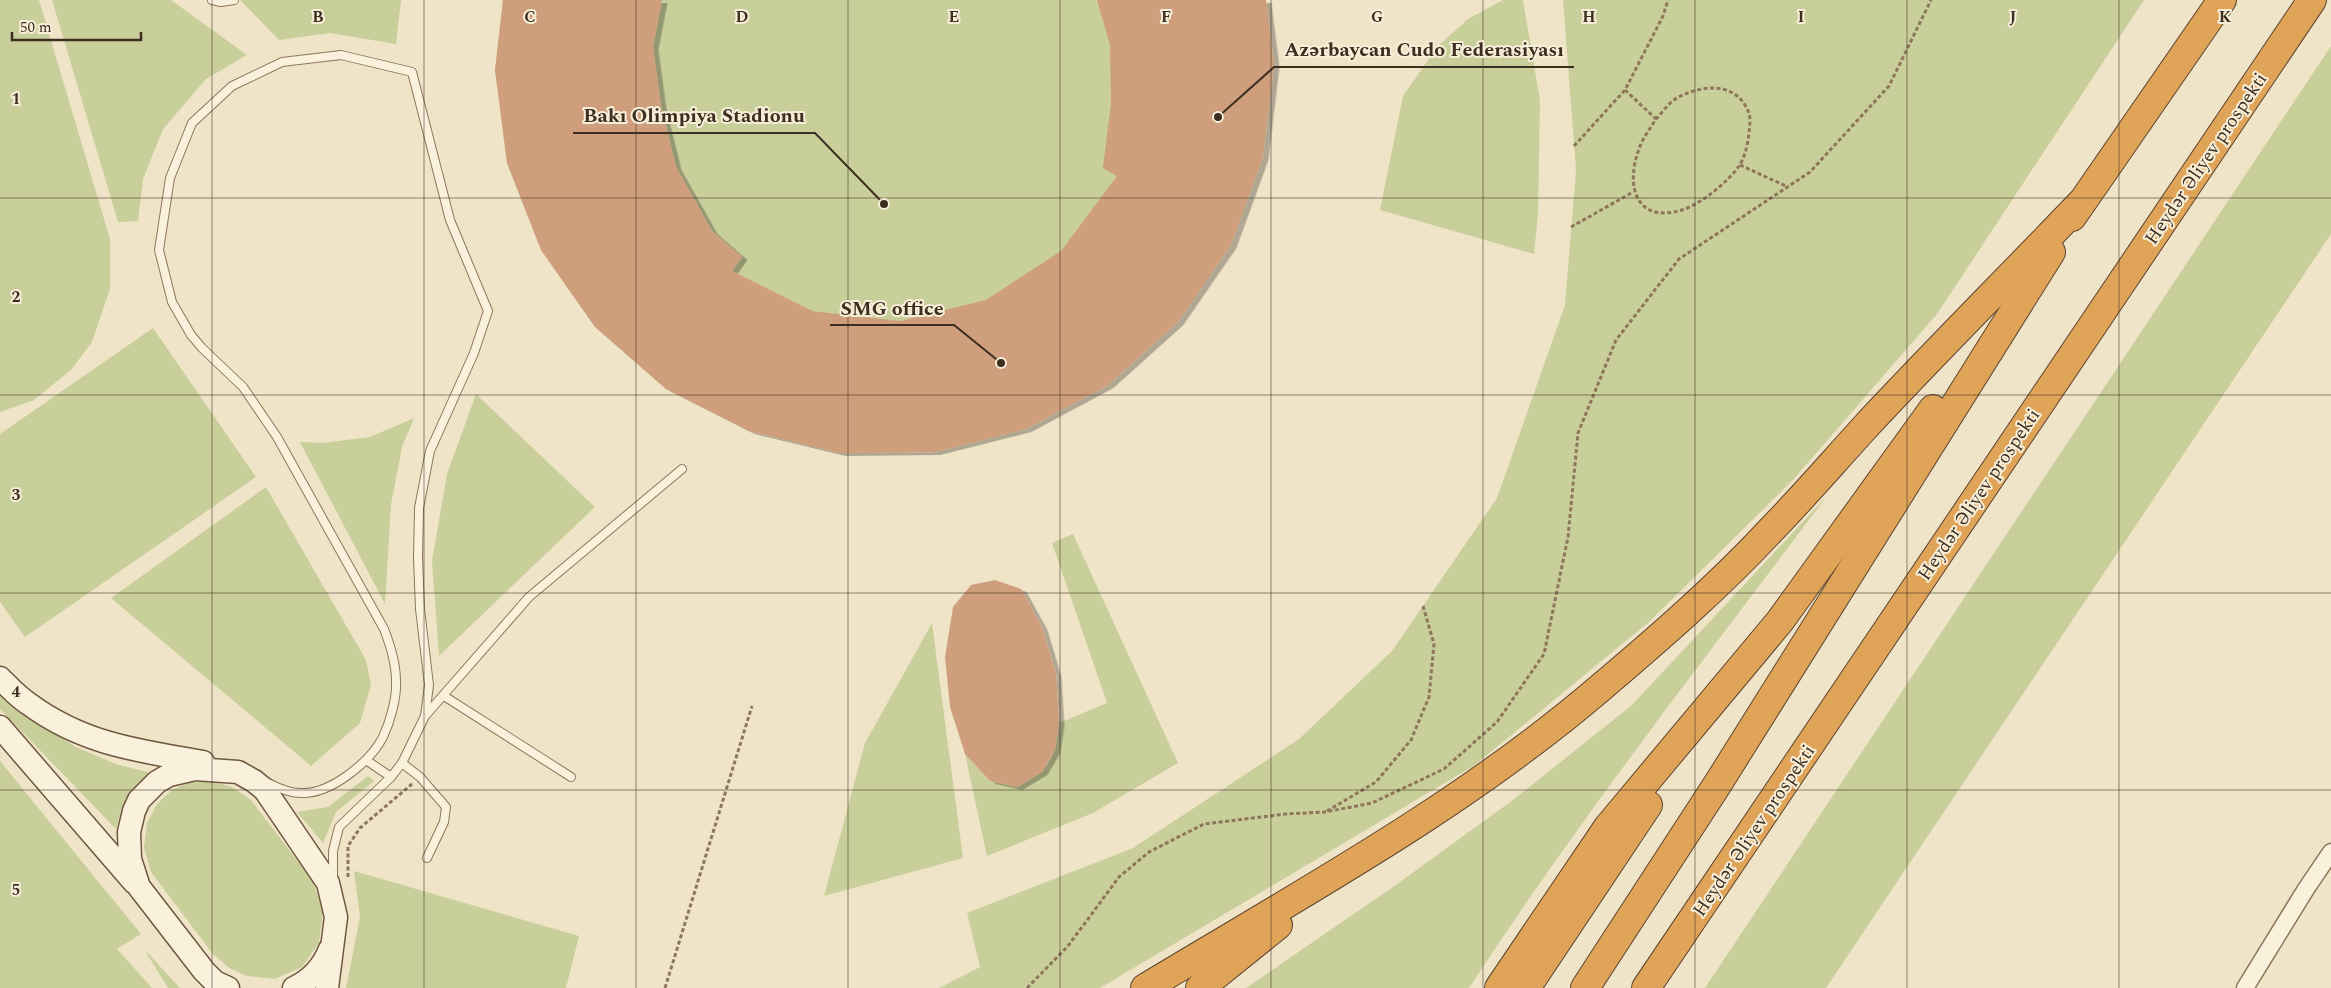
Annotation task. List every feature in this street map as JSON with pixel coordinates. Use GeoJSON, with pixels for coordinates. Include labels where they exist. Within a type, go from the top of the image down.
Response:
{"type":"FeatureCollection","features":[{"type":"Feature","properties":{"kind":"highway","name":"Heydər Əliyev prospekti"},"geometry":{"type":"LineString","coordinates":[[1646,988],[2312,0]]}},
{"type":"Feature","properties":{"kind":"highway"},"geometry":{"type":"LineString","coordinates":[[2269,64],[2321,0]]}},
{"type":"Feature","properties":{"kind":"highway"},"geometry":{"type":"LineString","coordinates":[[1526,988],[1627,834],[2081,203],[2219,4]]}},
{"type":"Feature","properties":{"kind":"highway"},"geometry":{"type":"LineString","coordinates":[[1145,988],[1370,852],[1472,785],[1545,732],[1597,691],[1682,616],[1770,532],[1867,425],[2081,203]]}},
{"type":"Feature","properties":{"kind":"highway"},"geometry":{"type":"LineString","coordinates":[[1585,988],[1722,777],[2081,203]]}},
{"type":"Feature","properties":{"kind":"highway"},"geometry":{"type":"LineString","coordinates":[[1499,988],[1608,827],[1780,621]]}},
{"type":"Feature","properties":{"kind":"highway"},"geometry":{"type":"LineString","coordinates":[[1200,988],[1370,852]]}},
{"type":"Feature","properties":{"kind":"main road"},"geometry":{"type":"LineString","coordinates":[[0,678],[29,704],[73,730],[106,744],[139,752],[218,765],[238,772],[265,790],[328,883],[334,904],[335,929],[328,988]]}},
{"type":"Feature","properties":{"kind":"main road"},"geometry":{"type":"LineString","coordinates":[[0,727],[139,887],[204,971],[215,982],[228,988]]}},
{"type":"Feature","properties":{"kind":"main road"},"geometry":{"type":"LineString","coordinates":[[139,887],[130,859],[129,832],[134,810],[148,791],[156,782],[180,772],[195,769],[238,772]]}},
{"type":"Feature","properties":{"kind":"main road"},"geometry":{"type":"LineString","coordinates":[[294,988],[303,984],[317,972],[326,959],[335,929]]}},
{"type":"Feature","properties":{"kind":"street"},"geometry":{"type":"LineString","coordinates":[[2245,988],[2331,852]]}},
{"type":"Feature","properties":{"kind":"lane"},"geometry":{"type":"LineString","coordinates":[[212,0],[221,2],[234,0]]}},
{"type":"Feature","properties":{"kind":"lane"},"geometry":{"type":"LineString","coordinates":[[238,772],[286,791],[302,794],[319,791],[339,781],[366,760],[383,737],[392,710],[396,683],[394,654],[384,629],[277,437],[243,387],[191,335],[172,302],[159,250],[170,178],[192,123],[232,86],[282,62],[341,55],[412,72],[450,220],[488,311],[474,353],[430,451],[419,508],[420,610],[429,685],[425,716]]}},
{"type":"Feature","properties":{"kind":"lane"},"geometry":{"type":"LineString","coordinates":[[334,904],[332,851],[339,827],[391,777],[402,763],[425,716],[529,596],[682,470]]}},
{"type":"Feature","properties":{"kind":"lane"},"geometry":{"type":"LineString","coordinates":[[444,696],[572,777]]}},
{"type":"Feature","properties":{"kind":"lane"},"geometry":{"type":"LineString","coordinates":[[366,760],[391,777]]}},
{"type":"Feature","properties":{"kind":"lane"},"geometry":{"type":"LineString","coordinates":[[402,763],[420,777],[446,807],[444,822],[427,858]]}},
{"type":"Feature","properties":{"kind":"path"},"geometry":{"type":"LineString","coordinates":[[1574,146],[1625,90],[1663,16],[1668,0]]}},
{"type":"Feature","properties":{"kind":"path"},"geometry":{"type":"LineString","coordinates":[[1027,988],[1068,946],[1119,877],[1149,852],[1204,824],[1286,814],[1324,812],[1372,803],[1444,769],[1497,722],[1544,654],[1568,537],[1578,433],[1616,340],[1680,259],[1810,172],[1889,86],[1931,0]]}},
{"type":"Feature","properties":{"kind":"path"},"geometry":{"type":"LineString","coordinates":[[1706,88],[1729,89],[1742,100],[1750,114],[1749,139],[1740,165],[1708,196],[1683,210],[1660,213],[1644,208],[1633,192],[1632,173],[1639,148],[1656,120],[1676,98],[1706,88]]}},
{"type":"Feature","properties":{"kind":"path"},"geometry":{"type":"LineString","coordinates":[[1625,90],[1656,120]]}},
{"type":"Feature","properties":{"kind":"path"},"geometry":{"type":"LineString","coordinates":[[1740,165],[1788,187]]}},
{"type":"Feature","properties":{"kind":"path"},"geometry":{"type":"LineString","coordinates":[[1571,227],[1633,192]]}},
{"type":"Feature","properties":{"kind":"path"},"geometry":{"type":"LineString","coordinates":[[1324,812],[1376,782],[1411,740],[1429,697],[1434,644],[1423,606]]}},
{"type":"Feature","properties":{"kind":"path"},"geometry":{"type":"LineString","coordinates":[[665,988],[752,706]]}},
{"type":"Feature","properties":{"kind":"path"},"geometry":{"type":"LineString","coordinates":[[349,884],[348,846],[360,828],[420,777]]}},
{"type":"Feature","properties":{"kind":"green space"},"geometry":{"type":"Polygon","coordinates":[[[0,0],[39,0],[110,239],[110,289],[92,342],[71,370],[34,400],[0,412],[0,0]]]}},
{"type":"Feature","properties":{"kind":"green space"},"geometry":{"type":"Polygon","coordinates":[[[52,0],[171,0],[247,55],[206,79],[163,129],[143,179],[138,221],[118,222],[52,0]]]}},
{"type":"Feature","properties":{"kind":"green space"},"geometry":{"type":"Polygon","coordinates":[[[240,0],[401,0],[396,44],[330,33],[279,40],[240,0]]]}},
{"type":"Feature","properties":{"kind":"green space"},"geometry":{"type":"Polygon","coordinates":[[[503,0],[1266,0],[1274,64],[1263,157],[1231,245],[1178,322],[1108,385],[1026,429],[935,452],[840,453],[749,431],[666,389],[595,327],[541,250],[507,163],[495,70],[503,0]]]}},
{"type":"Feature","properties":{"kind":"green space"},"geometry":{"type":"Polygon","coordinates":[[[1503,0],[1523,0],[1540,100],[1538,215],[1534,254],[1380,210],[1403,96],[1437,47],[1468,19],[1503,0]]]}},
{"type":"Feature","properties":{"kind":"green space"},"geometry":{"type":"Polygon","coordinates":[[[1563,0],[2144,0],[1937,314],[1793,480],[1649,622],[1475,765],[1100,988],[939,988],[980,967],[967,913],[1133,848],[1299,739],[1392,651],[1497,498],[1565,305],[1576,170],[1563,0]]]}},
{"type":"Feature","properties":{"kind":"green space"},"geometry":{"type":"Polygon","coordinates":[[[2331,46],[2331,234],[1826,988],[1705,988],[2331,46]]]}},
{"type":"Feature","properties":{"kind":"green space"},"geometry":{"type":"Polygon","coordinates":[[[153,328],[256,477],[25,637],[0,602],[0,434],[153,328]]]}},
{"type":"Feature","properties":{"kind":"green space"},"geometry":{"type":"Polygon","coordinates":[[[476,394],[595,507],[439,656],[432,561],[447,474],[476,394]]]}},
{"type":"Feature","properties":{"kind":"green space"},"geometry":{"type":"Polygon","coordinates":[[[414,418],[402,447],[391,505],[385,604],[300,442],[322,443],[370,437],[414,418]]]}},
{"type":"Feature","properties":{"kind":"green space"},"geometry":{"type":"Polygon","coordinates":[[[266,487],[366,660],[371,685],[360,723],[311,766],[111,598],[266,487]]]}},
{"type":"Feature","properties":{"kind":"green space"},"geometry":{"type":"Polygon","coordinates":[[[1827,496],[1599,800],[1469,988],[1246,988],[1393,887],[1513,800],[1632,705],[1827,496]]]}},
{"type":"Feature","properties":{"kind":"green space"},"geometry":{"type":"Polygon","coordinates":[[[1073,534],[1178,763],[1093,813],[987,856],[965,754],[990,781],[1017,787],[1037,774],[1049,762],[1055,747],[1059,723],[1107,703],[1052,543],[1073,534]]]}},
{"type":"Feature","properties":{"kind":"green space"},"geometry":{"type":"Polygon","coordinates":[[[932,623],[963,858],[824,896],[865,743],[932,623]]]}},
{"type":"Feature","properties":{"kind":"green space"},"geometry":{"type":"Polygon","coordinates":[[[0,694],[74,746],[116,764],[151,773],[127,797],[116,829],[0,709],[0,694]]]}},
{"type":"Feature","properties":{"kind":"green space"},"geometry":{"type":"Polygon","coordinates":[[[0,761],[141,934],[117,949],[152,988],[0,988],[0,761]]]}},
{"type":"Feature","properties":{"kind":"green space"},"geometry":{"type":"Polygon","coordinates":[[[368,776],[374,781],[336,812],[323,843],[297,812],[328,807],[368,776]]]}},
{"type":"Feature","properties":{"kind":"green space"},"geometry":{"type":"Polygon","coordinates":[[[190,782],[214,782],[232,787],[251,800],[313,881],[323,911],[319,943],[302,967],[275,979],[247,976],[229,968],[212,953],[151,872],[144,848],[147,823],[157,804],[172,790],[190,782]]]}},
{"type":"Feature","properties":{"kind":"green space"},"geometry":{"type":"Polygon","coordinates":[[[354,871],[579,936],[566,988],[346,988],[360,917],[354,871]]]}},
{"type":"Feature","properties":{"kind":"green space"},"geometry":{"type":"Polygon","coordinates":[[[144,949],[180,988],[168,988],[144,949]]]}},
{"type":"Feature","properties":{"kind":"building"},"geometry":{"type":"Polygon","coordinates":[[[503,0],[662,0],[653,47],[661,106],[676,167],[712,231],[742,257],[732,271],[812,311],[900,321],[986,300],[1061,251],[1117,176],[1103,168],[1111,104],[1110,45],[1097,0],[1266,0],[1274,64],[1263,157],[1231,245],[1178,322],[1108,385],[1026,429],[935,452],[840,453],[749,431],[666,389],[595,327],[541,250],[507,163],[495,70],[503,0]]]}},
{"type":"Feature","properties":{"kind":"building"},"geometry":{"type":"Polygon","coordinates":[[[995,580],[1021,589],[1042,627],[1056,674],[1059,723],[1055,750],[1042,772],[1017,787],[990,781],[965,754],[950,707],[945,657],[953,607],[971,585],[995,580]]]}},
{"type":"Feature","properties":{"kind":"place","name":"Azərbaycan Cudo Federasiyası"},"geometry":{"type":"Point","coordinates":[1218,117]}},
{"type":"Feature","properties":{"kind":"place","name":"Bakı Olimpiya Stadionu"},"geometry":{"type":"Point","coordinates":[884,204]}},
{"type":"Feature","properties":{"kind":"place","name":"SMG office"},"geometry":{"type":"Point","coordinates":[1001,363]}}]}
